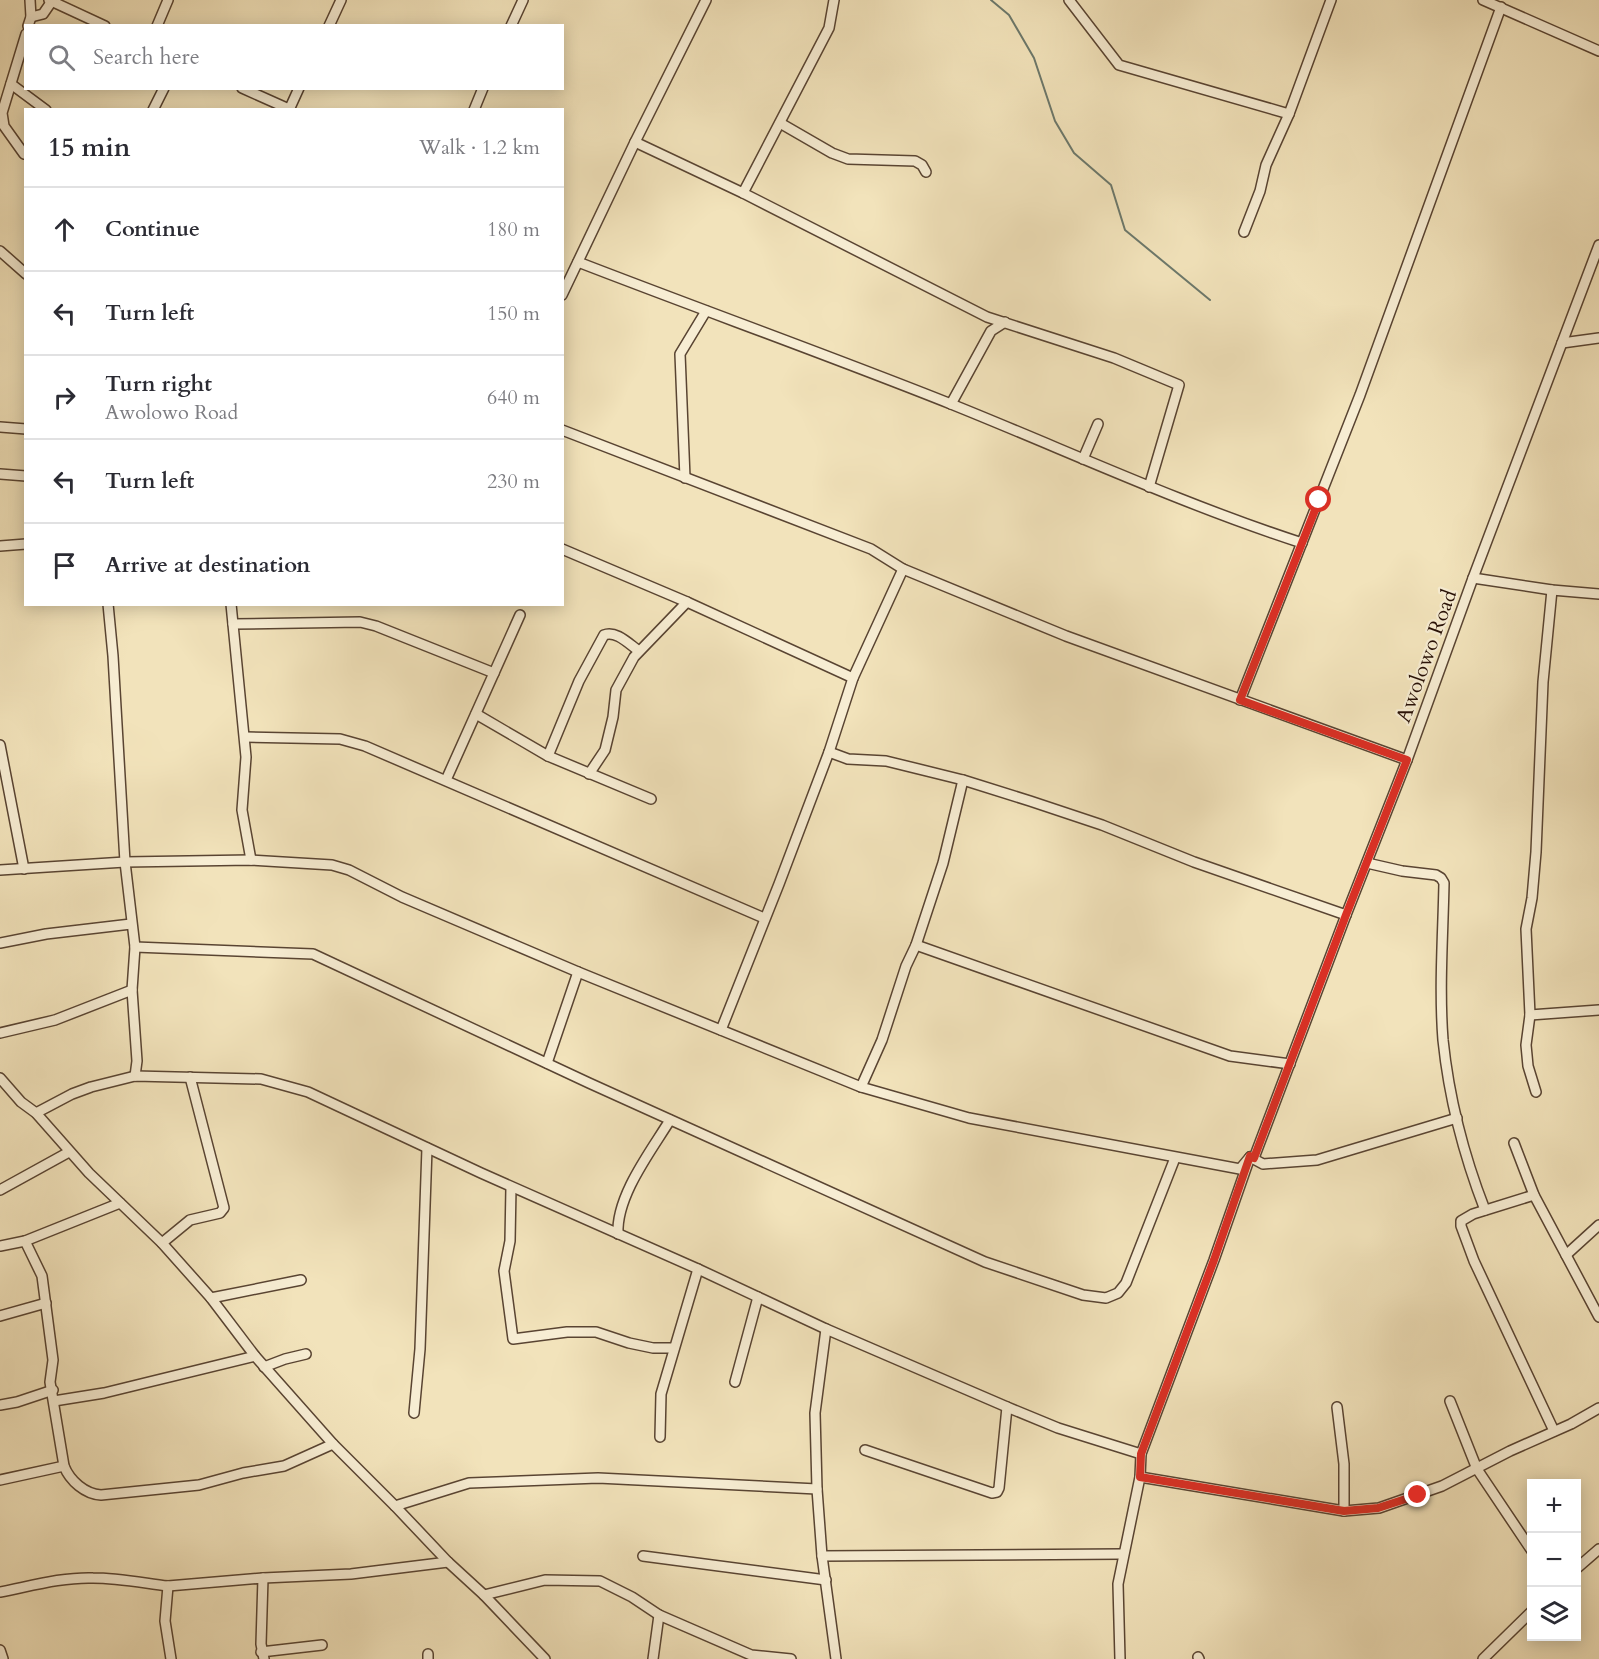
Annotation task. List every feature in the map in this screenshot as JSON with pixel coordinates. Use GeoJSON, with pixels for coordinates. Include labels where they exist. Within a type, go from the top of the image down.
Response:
{"type":"FeatureCollection","features":[{"type":"Feature","properties":{"kind":"street"},"geometry":{"type":"LineString","coordinates":[[30,0],[29,21],[43,14],[50,1],[101,24]]}},
{"type":"Feature","properties":{"kind":"street"},"geometry":{"type":"LineString","coordinates":[[158,24],[168,0]]}},
{"type":"Feature","properties":{"kind":"street"},"geometry":{"type":"LineString","coordinates":[[331,24],[341,0]]}},
{"type":"Feature","properties":{"kind":"street"},"geometry":{"type":"LineString","coordinates":[[512,24],[523,0]]}},
{"type":"Feature","properties":{"kind":"street"},"geometry":{"type":"LineString","coordinates":[[564,291],[706,0]]}},
{"type":"Feature","properties":{"kind":"street"},"geometry":{"type":"LineString","coordinates":[[743,193],[829,28],[834,0]]}},
{"type":"Feature","properties":{"kind":"street"},"geometry":{"type":"LineString","coordinates":[[1069,0],[1119,65],[1289,114]]}},
{"type":"Feature","properties":{"kind":"street"},"geometry":{"type":"LineString","coordinates":[[1244,232],[1260,191],[1266,165],[1289,114],[1331,0]]}},
{"type":"Feature","properties":{"kind":"street"},"geometry":{"type":"LineString","coordinates":[[1483,0],[1599,51]]}},
{"type":"Feature","properties":{"kind":"street"},"geometry":{"type":"LineString","coordinates":[[1240,700],[1360,395],[1501,7]]}},
{"type":"Feature","properties":{"kind":"street"},"geometry":{"type":"LineString","coordinates":[[24,41],[2,113],[4,126],[24,154]]}},
{"type":"Feature","properties":{"kind":"street"},"geometry":{"type":"LineString","coordinates":[[11,84],[43,108]]}},
{"type":"Feature","properties":{"kind":"street"},"geometry":{"type":"LineString","coordinates":[[154,108],[163,90]]}},
{"type":"Feature","properties":{"kind":"street"},"geometry":{"type":"LineString","coordinates":[[246,90],[287,108]]}},
{"type":"Feature","properties":{"kind":"street"},"geometry":{"type":"LineString","coordinates":[[289,108],[298,90]]}},
{"type":"Feature","properties":{"kind":"street"},"geometry":{"type":"LineString","coordinates":[[475,108],[482,90]]}},
{"type":"Feature","properties":{"kind":"street"},"geometry":{"type":"LineString","coordinates":[[780,123],[832,153],[848,159],[915,161],[922,165],[926,172]]}},
{"type":"Feature","properties":{"kind":"street"},"geometry":{"type":"LineString","coordinates":[[635,142],[743,193],[987,316],[1114,358],[1179,385],[1149,487]]}},
{"type":"Feature","properties":{"kind":"street","name":"Awolowo Road"},"geometry":{"type":"LineString","coordinates":[[1120,1659],[1118,1600],[1123,1554],[1140,1477],[1141,1454],[1214,1260],[1250,1156],[1254,1158],[1407,760],[1599,245]]}},
{"type":"Feature","properties":{"kind":"street"},"geometry":{"type":"LineString","coordinates":[[0,250],[24,272]]}},
{"type":"Feature","properties":{"kind":"street"},"geometry":{"type":"LineString","coordinates":[[578,262],[951,404],[1149,487],[1302,543]]}},
{"type":"Feature","properties":{"kind":"street"},"geometry":{"type":"LineString","coordinates":[[685,478],[680,354],[706,311]]}},
{"type":"Feature","properties":{"kind":"street"},"geometry":{"type":"LineString","coordinates":[[987,316],[991,332]]}},
{"type":"Feature","properties":{"kind":"street"},"geometry":{"type":"LineString","coordinates":[[951,404],[991,332],[1005,322]]}},
{"type":"Feature","properties":{"kind":"street"},"geometry":{"type":"LineString","coordinates":[[1562,343],[1599,338]]}},
{"type":"Feature","properties":{"kind":"street"},"geometry":{"type":"LineString","coordinates":[[1083,459],[1098,424]]}},
{"type":"Feature","properties":{"kind":"street"},"geometry":{"type":"LineString","coordinates":[[0,427],[24,429]]}},
{"type":"Feature","properties":{"kind":"street"},"geometry":{"type":"LineString","coordinates":[[564,431],[871,549],[903,569],[1066,636],[1407,760]]}},
{"type":"Feature","properties":{"kind":"street"},"geometry":{"type":"LineString","coordinates":[[0,474],[24,476]]}},
{"type":"Feature","properties":{"kind":"street"},"geometry":{"type":"LineString","coordinates":[[0,546],[24,544]]}},
{"type":"Feature","properties":{"kind":"street"},"geometry":{"type":"LineString","coordinates":[[564,550],[687,602],[853,678]]}},
{"type":"Feature","properties":{"kind":"street"},"geometry":{"type":"LineString","coordinates":[[721,1030],[829,752],[853,678],[903,569]]}},
{"type":"Feature","properties":{"kind":"street"},"geometry":{"type":"LineString","coordinates":[[1473,578],[1552,590],[1599,594]]}},
{"type":"Feature","properties":{"kind":"street"},"geometry":{"type":"LineString","coordinates":[[1536,1092],[1528,1066],[1526,1045],[1530,1015],[1526,929],[1532,898],[1536,852],[1543,682],[1552,590]]}},
{"type":"Feature","properties":{"kind":"street"},"geometry":{"type":"LineString","coordinates":[[588,774],[605,750],[613,717],[616,690],[639,651],[687,602]]}},
{"type":"Feature","properties":{"kind":"street"},"geometry":{"type":"LineString","coordinates":[[108,606],[125,862],[135,947],[132,990],[137,1061],[135,1076]]}},
{"type":"Feature","properties":{"kind":"street"},"geometry":{"type":"LineString","coordinates":[[231,606],[245,737],[246,757],[242,810],[251,860]]}},
{"type":"Feature","properties":{"kind":"street"},"geometry":{"type":"LineString","coordinates":[[446,780],[520,615]]}},
{"type":"Feature","properties":{"kind":"street"},"geometry":{"type":"LineString","coordinates":[[233,624],[360,622],[376,626],[494,673]]}},
{"type":"Feature","properties":{"kind":"street"},"geometry":{"type":"LineString","coordinates":[[548,756],[579,681],[604,635],[615,634],[639,651]]}},
{"type":"Feature","properties":{"kind":"street"},"geometry":{"type":"LineString","coordinates":[[476,714],[548,756],[651,799]]}},
{"type":"Feature","properties":{"kind":"street"},"geometry":{"type":"LineString","coordinates":[[245,737],[340,739],[365,746],[764,918]]}},
{"type":"Feature","properties":{"kind":"street"},"geometry":{"type":"LineString","coordinates":[[0,746],[24,869]]}},
{"type":"Feature","properties":{"kind":"street"},"geometry":{"type":"LineString","coordinates":[[829,752],[848,759],[886,761],[963,780],[1102,825],[1194,862],[1346,915]]}},
{"type":"Feature","properties":{"kind":"street"},"geometry":{"type":"LineString","coordinates":[[861,1087],[882,1040],[906,966],[916,945],[943,863],[963,780]]}},
{"type":"Feature","properties":{"kind":"street"},"geometry":{"type":"LineString","coordinates":[[0,870],[125,862],[251,860],[332,865],[349,870],[402,897],[578,972],[861,1087],[969,1118],[1175,1158],[1240,1169],[1250,1156],[1263,1164],[1317,1161],[1457,1118]]}},
{"type":"Feature","properties":{"kind":"street"},"geometry":{"type":"LineString","coordinates":[[1367,863],[1402,871],[1436,875],[1444,884],[1441,985],[1443,1039],[1457,1118],[1471,1175],[1485,1210]]}},
{"type":"Feature","properties":{"kind":"street"},"geometry":{"type":"LineString","coordinates":[[0,943],[46,934],[131,924]]}},
{"type":"Feature","properties":{"kind":"street"},"geometry":{"type":"LineString","coordinates":[[916,945],[1230,1056],[1290,1064]]}},
{"type":"Feature","properties":{"kind":"street"},"geometry":{"type":"LineString","coordinates":[[135,947],[313,954],[670,1120],[985,1262],[1083,1295],[1106,1298],[1118,1293],[1126,1283],[1175,1158]]}},
{"type":"Feature","properties":{"kind":"street"},"geometry":{"type":"LineString","coordinates":[[547,1063],[578,972]]}},
{"type":"Feature","properties":{"kind":"street"},"geometry":{"type":"LineString","coordinates":[[0,1033],[55,1020],[132,990]]}},
{"type":"Feature","properties":{"kind":"street"},"geometry":{"type":"LineString","coordinates":[[1530,1015],[1599,1010]]}},
{"type":"Feature","properties":{"kind":"street"},"geometry":{"type":"LineString","coordinates":[[36,1113],[72,1094],[135,1076],[261,1079],[308,1092],[511,1187],[698,1269],[826,1329],[1058,1428],[1141,1454]]}},
{"type":"Feature","properties":{"kind":"street"},"geometry":{"type":"LineString","coordinates":[[162,1243],[190,1220],[220,1214],[224,1208],[190,1077]]}},
{"type":"Feature","properties":{"kind":"street"},"geometry":{"type":"LineString","coordinates":[[0,1078],[21,1102],[36,1113],[69,1152],[162,1243],[211,1298],[255,1356],[333,1444],[448,1562],[484,1595],[544,1659]]}},
{"type":"Feature","properties":{"kind":"street"},"geometry":{"type":"LineString","coordinates":[[618,1234],[617,1222],[629,1189],[670,1120]]}},
{"type":"Feature","properties":{"kind":"street"},"geometry":{"type":"LineString","coordinates":[[1514,1143],[1534,1196],[1598,1312]]}},
{"type":"Feature","properties":{"kind":"street"},"geometry":{"type":"LineString","coordinates":[[414,1413],[420,1348],[427,1148]]}},
{"type":"Feature","properties":{"kind":"street"},"geometry":{"type":"LineString","coordinates":[[0,1190],[69,1152]]}},
{"type":"Feature","properties":{"kind":"street"},"geometry":{"type":"LineString","coordinates":[[511,1187],[510,1241],[504,1271],[513,1339],[567,1332],[596,1332],[653,1348],[674,1348]]}},
{"type":"Feature","properties":{"kind":"street"},"geometry":{"type":"LineString","coordinates":[[1534,1196],[1467,1217],[1461,1221],[1461,1226],[1509,1339],[1554,1431]]}},
{"type":"Feature","properties":{"kind":"street"},"geometry":{"type":"LineString","coordinates":[[0,1246],[25,1241],[120,1203]]}},
{"type":"Feature","properties":{"kind":"street"},"geometry":{"type":"LineString","coordinates":[[597,1225],[617,1222]]}},
{"type":"Feature","properties":{"kind":"street"},"geometry":{"type":"LineString","coordinates":[[1566,1255],[1599,1225]]}},
{"type":"Feature","properties":{"kind":"street"},"geometry":{"type":"LineString","coordinates":[[25,1241],[42,1276],[53,1360],[50,1382],[64,1466],[67,1474],[85,1491],[101,1495],[199,1485],[243,1473],[284,1466],[333,1444]]}},
{"type":"Feature","properties":{"kind":"street"},"geometry":{"type":"LineString","coordinates":[[660,1437],[661,1394],[698,1269]]}},
{"type":"Feature","properties":{"kind":"street"},"geometry":{"type":"LineString","coordinates":[[211,1298],[301,1280]]}},
{"type":"Feature","properties":{"kind":"street"},"geometry":{"type":"LineString","coordinates":[[735,1382],[758,1297]]}},
{"type":"Feature","properties":{"kind":"street"},"geometry":{"type":"LineString","coordinates":[[0,1316],[46,1304]]}},
{"type":"Feature","properties":{"kind":"street"},"geometry":{"type":"LineString","coordinates":[[826,1329],[816,1413],[817,1489],[822,1556],[836,1659]]}},
{"type":"Feature","properties":{"kind":"street"},"geometry":{"type":"LineString","coordinates":[[264,1366],[306,1354]]}},
{"type":"Feature","properties":{"kind":"street"},"geometry":{"type":"LineString","coordinates":[[54,1401],[104,1393],[255,1356]]}},
{"type":"Feature","properties":{"kind":"street"},"geometry":{"type":"LineString","coordinates":[[0,1405],[53,1390]]}},
{"type":"Feature","properties":{"kind":"street"},"geometry":{"type":"LineString","coordinates":[[1450,1401],[1477,1469],[1527,1544]]}},
{"type":"Feature","properties":{"kind":"street"},"geometry":{"type":"LineString","coordinates":[[865,1450],[992,1493],[997,1492],[1006,1407]]}},
{"type":"Feature","properties":{"kind":"street"},"geometry":{"type":"LineString","coordinates":[[1337,1407],[1344,1464],[1344,1511]]}},
{"type":"Feature","properties":{"kind":"street"},"geometry":{"type":"LineString","coordinates":[[1140,1477],[1344,1511],[1378,1508],[1442,1486],[1599,1408]]}},
{"type":"Feature","properties":{"kind":"street"},"geometry":{"type":"LineString","coordinates":[[0,1480],[64,1466]]}},
{"type":"Feature","properties":{"kind":"street"},"geometry":{"type":"LineString","coordinates":[[395,1506],[469,1484],[598,1478],[817,1489]]}},
{"type":"Feature","properties":{"kind":"street"},"geometry":{"type":"LineString","coordinates":[[1581,1565],[1599,1549]]}},
{"type":"Feature","properties":{"kind":"street"},"geometry":{"type":"LineString","coordinates":[[822,1556],[1123,1554]]}},
{"type":"Feature","properties":{"kind":"street"},"geometry":{"type":"LineString","coordinates":[[643,1556],[826,1580]]}},
{"type":"Feature","properties":{"kind":"street"},"geometry":{"type":"LineString","coordinates":[[0,1592],[42,1583],[92,1578],[168,1586],[262,1578],[351,1574],[448,1562]]}},
{"type":"Feature","properties":{"kind":"street"},"geometry":{"type":"LineString","coordinates":[[262,1578],[263,1655],[322,1645]]}},
{"type":"Feature","properties":{"kind":"street"},"geometry":{"type":"LineString","coordinates":[[484,1595],[545,1580],[600,1581],[632,1597],[659,1615],[751,1654],[791,1659]]}},
{"type":"Feature","properties":{"kind":"street"},"geometry":{"type":"LineString","coordinates":[[168,1586],[165,1621],[171,1659]]}},
{"type":"Feature","properties":{"kind":"street"},"geometry":{"type":"LineString","coordinates":[[653,1659],[659,1615]]}},
{"type":"Feature","properties":{"kind":"street"},"geometry":{"type":"LineString","coordinates":[[1483,1659],[1527,1616]]}},
{"type":"Feature","properties":{"kind":"street"},"geometry":{"type":"LineString","coordinates":[[0,1650],[3,1659]]}},
{"type":"Feature","properties":{"kind":"waterway"},"geometry":{"type":"LineString","coordinates":[[991,0],[1009,15],[1034,58],[1055,121],[1074,153],[1111,185],[1125,230],[1210,300]]}},
{"type":"Feature","properties":{"kind":"route"},"geometry":{"type":"LineString","coordinates":[[1319,500],[1240,700],[1407,760],[1254,1158],[1250,1156],[1214,1260],[1141,1454],[1140,1477],[1344,1511],[1378,1508],[1418,1495]]}}]}
